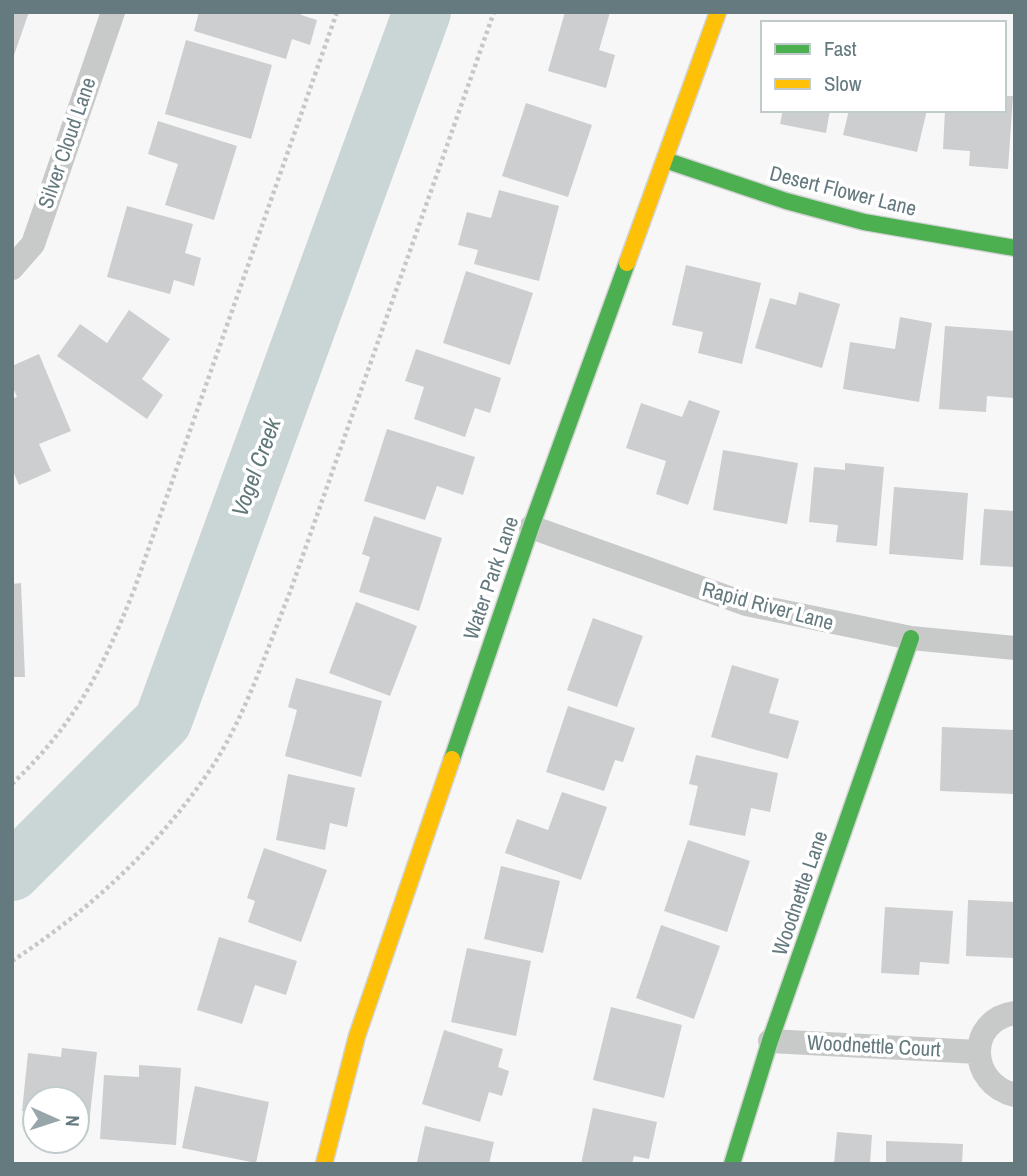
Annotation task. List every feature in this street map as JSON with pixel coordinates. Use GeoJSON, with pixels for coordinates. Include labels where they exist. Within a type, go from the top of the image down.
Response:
{"type":"FeatureCollection","features":[{"type":"Feature","properties":{"kind":"street","name":"Silver Cloud Lane"},"geometry":{"type":"LineString","coordinates":[[12,268],[33,244],[113,12]]}},
{"type":"Feature","properties":{"kind":"street","name":"Water Park Lane"},"geometry":{"type":"LineString","coordinates":[[324,1164],[357,1035],[531,527],[718,12]]}},
{"type":"Feature","properties":{"kind":"street","name":"Desert Flower Lane"},"geometry":{"type":"LineString","coordinates":[[665,160],[786,201],[863,222],[1015,248]]}},
{"type":"Feature","properties":{"kind":"street","name":"Rapid River Lane"},"geometry":{"type":"LineString","coordinates":[[531,527],[746,604],[911,638],[1015,648]]}},
{"type":"Feature","properties":{"kind":"street","name":"Woodnettle Lane"},"geometry":{"type":"LineString","coordinates":[[732,1164],[770,1041],[911,638]]}},
{"type":"Feature","properties":{"kind":"street"},"geometry":{"type":"LineString","coordinates":[[1015,1013],[1006,1014],[992,1023],[982,1036],[978,1052],[981,1068],[989,1082],[1002,1092],[1015,1095]]}},
{"type":"Feature","properties":{"kind":"street","name":"Woodnettle Court"},"geometry":{"type":"LineString","coordinates":[[770,1041],[978,1052]]}},
{"type":"Feature","properties":{"kind":"path"},"geometry":{"type":"LineString","coordinates":[[12,784],[75,714],[106,660],[134,590],[337,12]]}},
{"type":"Feature","properties":{"kind":"path"},"geometry":{"type":"LineString","coordinates":[[12,961],[107,892],[170,825],[215,762],[253,685],[290,592],[494,12]]}},
{"type":"Feature","properties":{"kind":"building"},"geometry":{"type":"Polygon","coordinates":[[[12,12],[29,12],[13,58],[12,58],[12,12]]]}},
{"type":"Feature","properties":{"kind":"building"},"geometry":{"type":"Polygon","coordinates":[[[199,12],[302,12],[301,15],[317,20],[310,45],[292,39],[286,59],[194,31],[199,12]]]}},
{"type":"Feature","properties":{"kind":"building"},"geometry":{"type":"Polygon","coordinates":[[[565,12],[610,12],[599,50],[615,55],[606,88],[548,71],[565,12]]]}},
{"type":"Feature","properties":{"kind":"building"},"geometry":{"type":"Polygon","coordinates":[[[186,40],[272,65],[251,139],[165,114],[186,40]]]}},
{"type":"Feature","properties":{"kind":"building"},"geometry":{"type":"Polygon","coordinates":[[[1006,96],[1013,96],[1008,169],[969,166],[970,151],[943,149],[945,112],[1006,112],[1006,96]]]}},
{"type":"Feature","properties":{"kind":"building"},"geometry":{"type":"Polygon","coordinates":[[[526,103],[592,125],[568,197],[502,176],[526,103]]]}},
{"type":"Feature","properties":{"kind":"building"},"geometry":{"type":"Polygon","coordinates":[[[783,112],[830,112],[826,133],[780,124],[783,112]]]}},
{"type":"Feature","properties":{"kind":"building"},"geometry":{"type":"Polygon","coordinates":[[[849,112],[927,112],[917,152],[843,135],[849,112]]]}},
{"type":"Feature","properties":{"kind":"building"},"geometry":{"type":"Polygon","coordinates":[[[158,121],[237,146],[214,220],[165,205],[178,164],[148,154],[158,121]]]}},
{"type":"Feature","properties":{"kind":"building"},"geometry":{"type":"Polygon","coordinates":[[[499,190],[559,206],[539,281],[474,264],[478,250],[458,245],[467,212],[491,218],[499,190]]]}},
{"type":"Feature","properties":{"kind":"building"},"geometry":{"type":"Polygon","coordinates":[[[127,206],[193,224],[185,253],[201,258],[194,286],[174,280],[170,294],[107,277],[127,206]]]}},
{"type":"Feature","properties":{"kind":"building"},"geometry":{"type":"Polygon","coordinates":[[[686,265],[761,283],[742,364],[698,353],[703,332],[672,325],[686,265]]]}},
{"type":"Feature","properties":{"kind":"building"},"geometry":{"type":"Polygon","coordinates":[[[466,271],[533,293],[510,365],[443,343],[466,271]]]}},
{"type":"Feature","properties":{"kind":"building"},"geometry":{"type":"Polygon","coordinates":[[[799,292],[840,304],[822,368],[755,348],[770,298],[796,305],[799,292]]]}},
{"type":"Feature","properties":{"kind":"building"},"geometry":{"type":"Polygon","coordinates":[[[129,310],[170,339],[142,379],[163,395],[147,419],[57,356],[80,324],[107,343],[129,310]]]}},
{"type":"Feature","properties":{"kind":"building"},"geometry":{"type":"Polygon","coordinates":[[[900,317],[932,323],[919,402],[843,389],[850,342],[895,349],[900,317]]]}},
{"type":"Feature","properties":{"kind":"building"},"geometry":{"type":"Polygon","coordinates":[[[945,326],[1015,331],[1014,398],[987,396],[986,412],[939,409],[945,326]]]}},
{"type":"Feature","properties":{"kind":"building"},"geometry":{"type":"Polygon","coordinates":[[[416,349],[501,378],[490,413],[475,408],[465,437],[414,419],[424,387],[405,381],[416,349]]]}},
{"type":"Feature","properties":{"kind":"building"},"geometry":{"type":"Polygon","coordinates":[[[39,354],[71,431],[39,444],[51,471],[19,485],[12,469],[12,399],[17,397],[12,385],[12,366],[39,354]]]}},
{"type":"Feature","properties":{"kind":"building"},"geometry":{"type":"Polygon","coordinates":[[[689,400],[720,411],[688,505],[656,494],[666,461],[626,448],[641,403],[682,417],[689,400]]]}},
{"type":"Feature","properties":{"kind":"building"},"geometry":{"type":"Polygon","coordinates":[[[387,429],[475,457],[463,495],[437,486],[425,520],[364,501],[387,429]]]}},
{"type":"Feature","properties":{"kind":"building"},"geometry":{"type":"Polygon","coordinates":[[[723,450],[798,463],[787,524],[713,510],[723,450]]]}},
{"type":"Feature","properties":{"kind":"building"},"geometry":{"type":"Polygon","coordinates":[[[845,463],[884,467],[877,546],[836,542],[838,525],[809,522],[814,467],[845,470],[845,463]]]}},
{"type":"Feature","properties":{"kind":"building"},"geometry":{"type":"Polygon","coordinates":[[[894,487],[968,493],[963,560],[889,554],[894,487]]]}},
{"type":"Feature","properties":{"kind":"building"},"geometry":{"type":"Polygon","coordinates":[[[984,509],[1015,511],[1015,567],[980,565],[984,509]]]}},
{"type":"Feature","properties":{"kind":"building"},"geometry":{"type":"Polygon","coordinates":[[[374,516],[442,538],[419,611],[359,592],[370,557],[362,554],[374,516]]]}},
{"type":"Feature","properties":{"kind":"building"},"geometry":{"type":"Polygon","coordinates":[[[21,583],[25,677],[12,677],[12,584],[21,583]]]}},
{"type":"Feature","properties":{"kind":"building"},"geometry":{"type":"Polygon","coordinates":[[[356,602],[417,626],[390,696],[329,673],[356,602]]]}},
{"type":"Feature","properties":{"kind":"building"},"geometry":{"type":"Polygon","coordinates":[[[593,618],[643,636],[617,707],[567,690],[593,618]]]}},
{"type":"Feature","properties":{"kind":"building"},"geometry":{"type":"Polygon","coordinates":[[[732,665],[779,679],[769,713],[799,721],[788,759],[711,737],[732,665]]]}},
{"type":"Feature","properties":{"kind":"building"},"geometry":{"type":"Polygon","coordinates":[[[296,678],[382,701],[361,777],[285,756],[297,710],[288,707],[296,678]]]}},
{"type":"Feature","properties":{"kind":"building"},"geometry":{"type":"Polygon","coordinates":[[[568,706],[635,728],[623,762],[615,760],[604,791],[546,772],[568,706]]]}},
{"type":"Feature","properties":{"kind":"building"},"geometry":{"type":"Polygon","coordinates":[[[942,727],[1015,730],[1015,794],[940,791],[942,727]]]}},
{"type":"Feature","properties":{"kind":"building"},"geometry":{"type":"Polygon","coordinates":[[[696,755],[778,773],[770,812],[751,808],[745,836],[689,825],[698,786],[689,784],[696,755]]]}},
{"type":"Feature","properties":{"kind":"building"},"geometry":{"type":"Polygon","coordinates":[[[288,774],[355,788],[347,827],[330,823],[325,850],[276,840],[288,774]]]}},
{"type":"Feature","properties":{"kind":"building"},"geometry":{"type":"Polygon","coordinates":[[[562,792],[607,807],[581,880],[505,853],[517,819],[548,830],[562,792]]]}},
{"type":"Feature","properties":{"kind":"building"},"geometry":{"type":"Polygon","coordinates":[[[688,840],[750,861],[727,932],[664,911],[688,840]]]}},
{"type":"Feature","properties":{"kind":"building"},"geometry":{"type":"Polygon","coordinates":[[[264,848],[327,870],[301,942],[248,922],[255,901],[247,898],[264,848]]]}},
{"type":"Feature","properties":{"kind":"building"},"geometry":{"type":"Polygon","coordinates":[[[501,866],[560,881],[543,953],[484,939],[501,866]]]}},
{"type":"Feature","properties":{"kind":"building"},"geometry":{"type":"Polygon","coordinates":[[[968,900],[1015,902],[1015,958],[966,956],[968,900]]]}},
{"type":"Feature","properties":{"kind":"building"},"geometry":{"type":"Polygon","coordinates":[[[885,907],[953,911],[949,964],[920,962],[919,975],[881,973],[885,907]]]}},
{"type":"Feature","properties":{"kind":"building"},"geometry":{"type":"Polygon","coordinates":[[[661,925],[720,946],[694,1019],[636,998],[661,925]]]}},
{"type":"Feature","properties":{"kind":"building"},"geometry":{"type":"Polygon","coordinates":[[[219,937],[297,961],[286,995],[255,985],[242,1024],[197,1010],[219,937]]]}},
{"type":"Feature","properties":{"kind":"building"},"geometry":{"type":"Polygon","coordinates":[[[467,948],[531,961],[516,1036],[451,1022],[467,948]]]}},
{"type":"Feature","properties":{"kind":"building"},"geometry":{"type":"Polygon","coordinates":[[[611,1007],[682,1025],[664,1098],[593,1080],[611,1007]]]}},
{"type":"Feature","properties":{"kind":"building"},"geometry":{"type":"Polygon","coordinates":[[[444,1030],[503,1049],[498,1067],[509,1071],[502,1096],[489,1092],[480,1122],[422,1104],[444,1030]]]}},
{"type":"Feature","properties":{"kind":"building"},"geometry":{"type":"Polygon","coordinates":[[[62,1048],[97,1052],[91,1106],[91,1085],[25,1085],[28,1053],[61,1057],[62,1048]]]}},
{"type":"Feature","properties":{"kind":"building"},"geometry":{"type":"Polygon","coordinates":[[[139,1065],[181,1068],[176,1145],[100,1139],[104,1075],[139,1077],[139,1065]]]}},
{"type":"Feature","properties":{"kind":"building"},"geometry":{"type":"Polygon","coordinates":[[[195,1086],[269,1102],[256,1163],[182,1148],[195,1086]]]}},
{"type":"Feature","properties":{"kind":"building"},"geometry":{"type":"Polygon","coordinates":[[[593,1108],[657,1122],[649,1159],[634,1156],[632,1164],[581,1164],[593,1108]]]}},
{"type":"Feature","properties":{"kind":"building"},"geometry":{"type":"Polygon","coordinates":[[[425,1126],[494,1142],[489,1164],[417,1162],[425,1126]]]}},
{"type":"Feature","properties":{"kind":"building"},"geometry":{"type":"Polygon","coordinates":[[[837,1132],[872,1135],[870,1164],[834,1164],[837,1132]]]}},
{"type":"Feature","properties":{"kind":"building"},"geometry":{"type":"Polygon","coordinates":[[[886,1141],[963,1144],[962,1164],[886,1164],[886,1141]]]}},
{"type":"Feature","properties":{"kind":"waterway","name":"Vogel Creek"},"geometry":{"type":"LineString","coordinates":[[12,872],[163,721],[422,12]]}},
{"type":"Feature","properties":{"kind":"traffic: fast"},"geometry":{"type":"LineString","coordinates":[[665,160],[786,201],[864,222],[1015,248]]}},
{"type":"Feature","properties":{"kind":"traffic: fast"},"geometry":{"type":"LineString","coordinates":[[452,759],[531,527],[627,263]]}},
{"type":"Feature","properties":{"kind":"traffic: fast"},"geometry":{"type":"LineString","coordinates":[[732,1164],[770,1041],[911,638]]}},
{"type":"Feature","properties":{"kind":"traffic: slow"},"geometry":{"type":"LineString","coordinates":[[627,263],[718,12]]}},
{"type":"Feature","properties":{"kind":"traffic: slow"},"geometry":{"type":"LineString","coordinates":[[324,1164],[357,1036],[452,759]]}}]}
